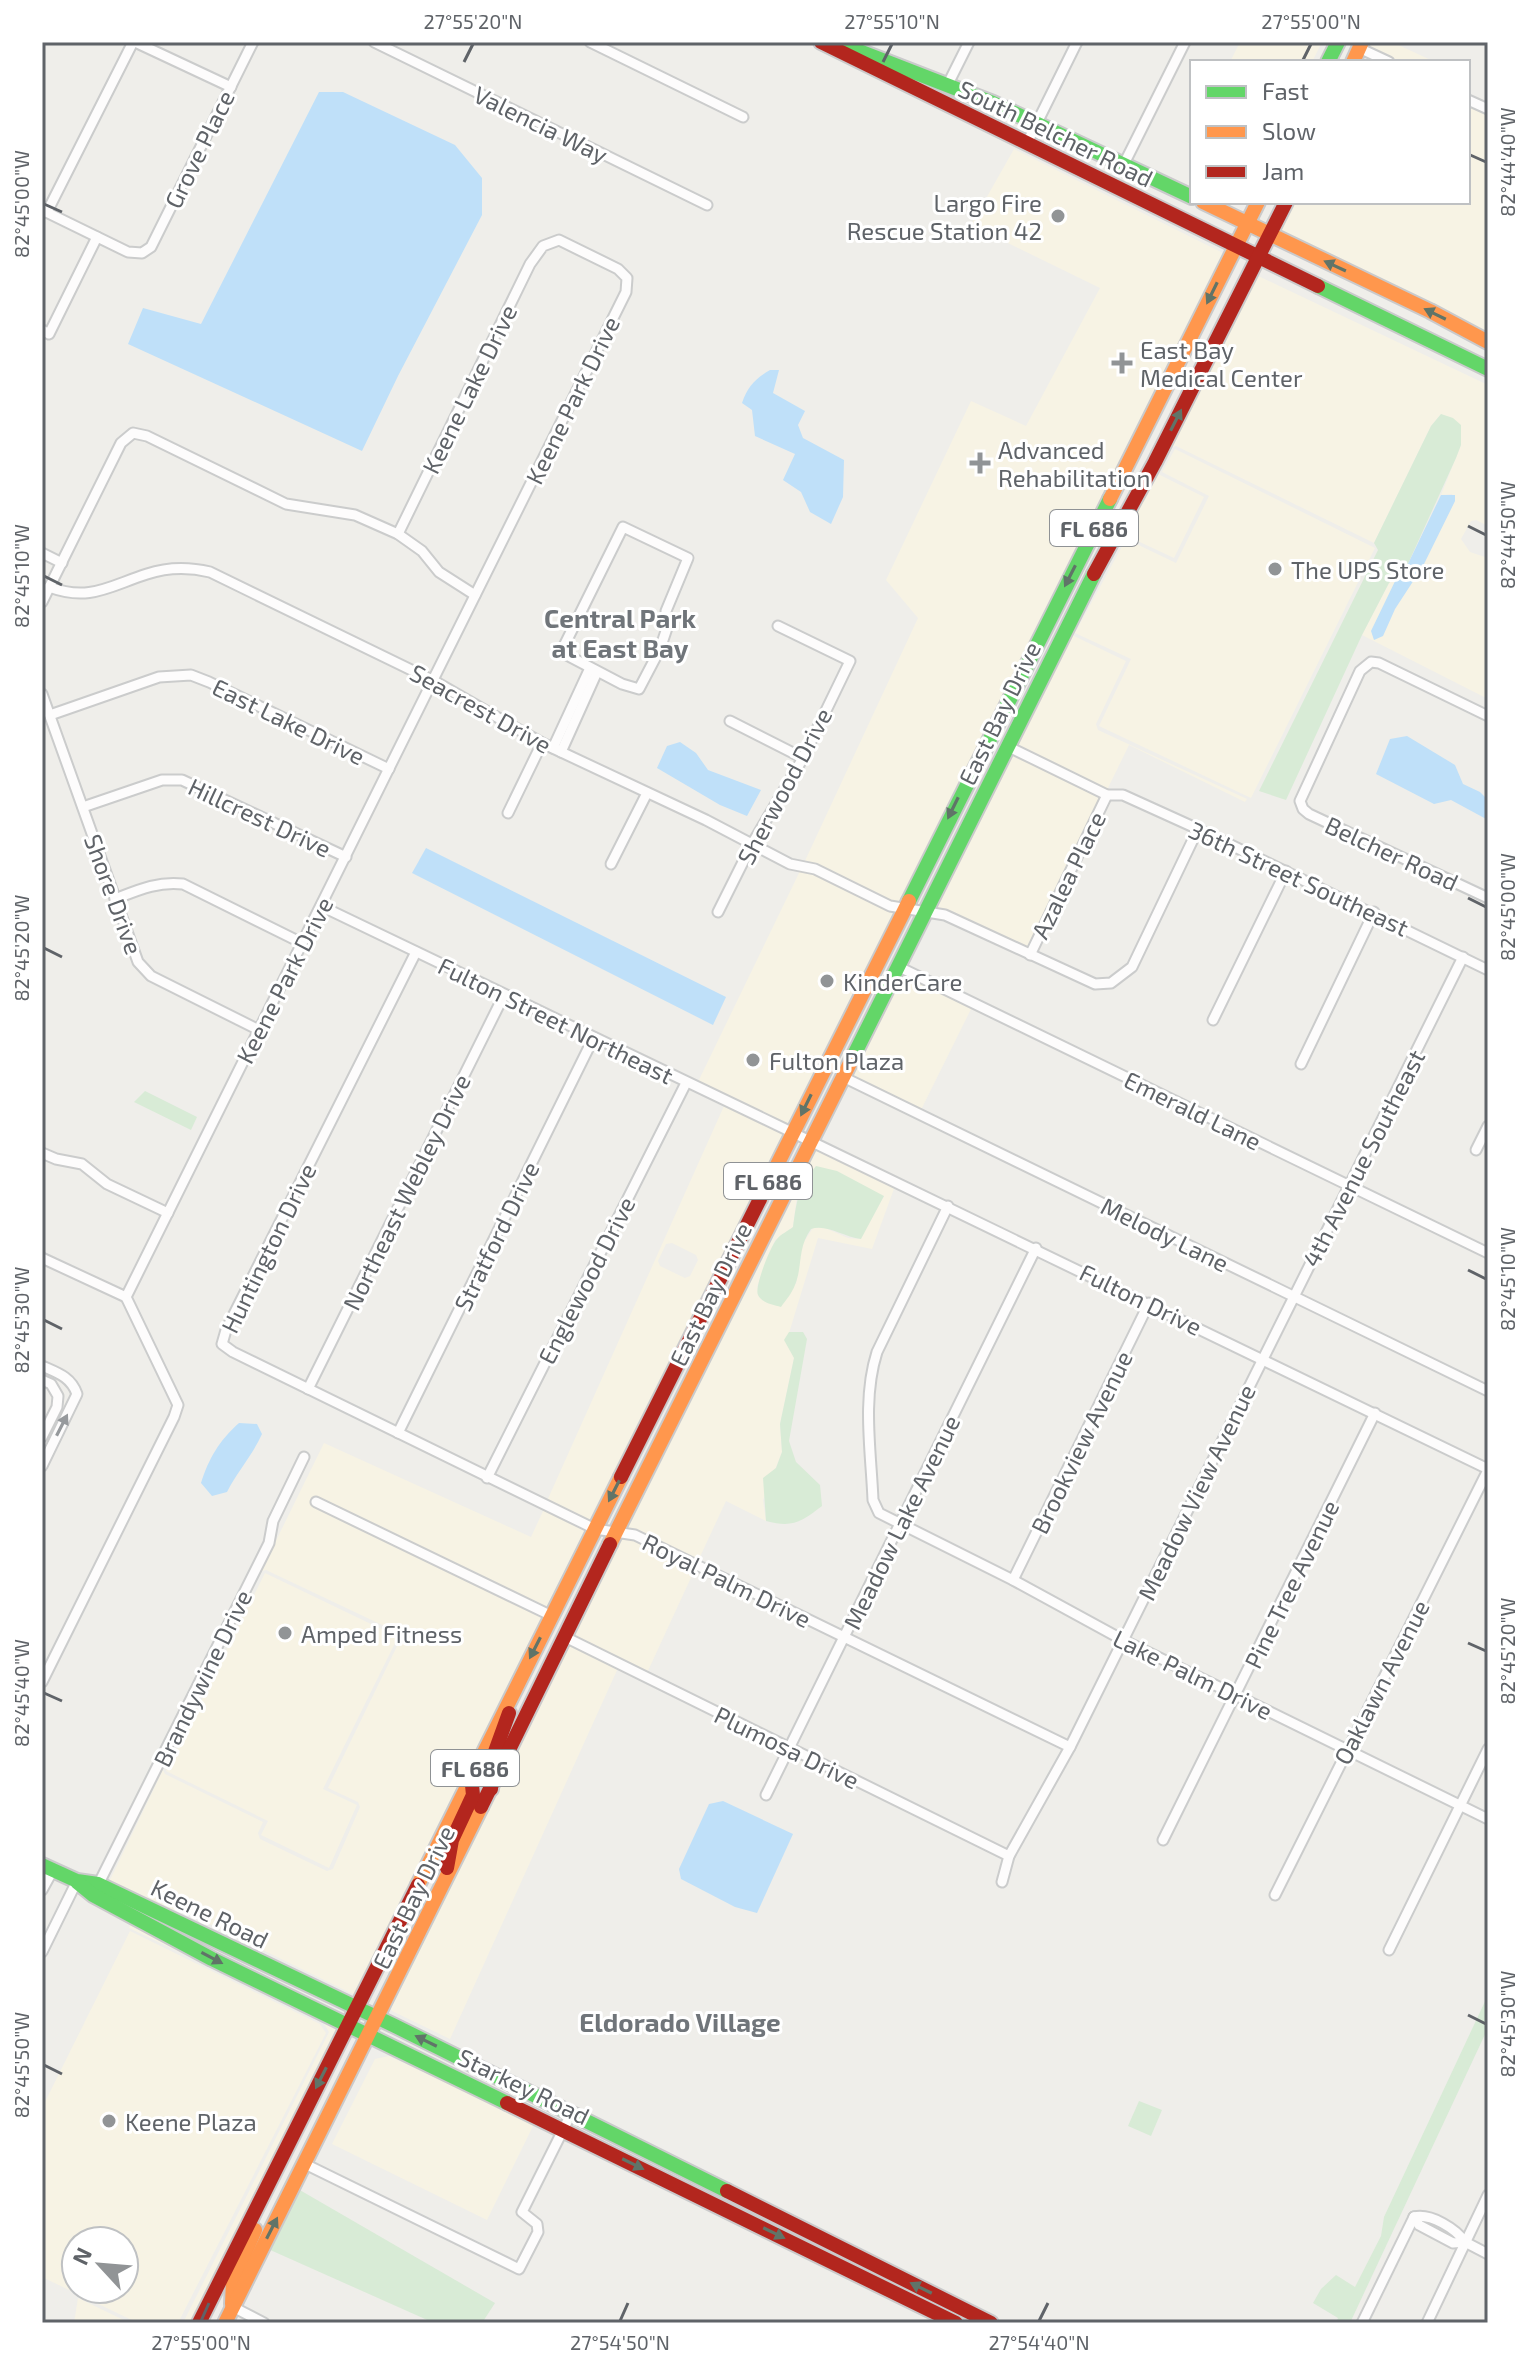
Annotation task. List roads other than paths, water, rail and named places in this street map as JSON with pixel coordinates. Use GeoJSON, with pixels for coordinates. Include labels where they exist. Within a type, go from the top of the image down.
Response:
{"type":"FeatureCollection","features":[{"type":"Feature","properties":{"kind":"main road","name":"South Belcher Road"},"geometry":{"type":"LineString","coordinates":[[821,42],[853,49],[917,90],[1488,369]]}},
{"type":"Feature","properties":{"kind":"main road","name":"South Belcher Road"},"geometry":{"type":"LineString","coordinates":[[836,42],[923,74],[1036,122],[1190,196]]}},
{"type":"Feature","properties":{"kind":"main road"},"geometry":{"type":"LineString","coordinates":[[1329,60],[1338,42]]}},
{"type":"Feature","properties":{"kind":"main road"},"geometry":{"type":"LineString","coordinates":[[1207,204],[1488,342]]}},
{"type":"Feature","properties":{"kind":"main road","name":"East Bay Drive"},"geometry":{"type":"LineString","coordinates":[[199,2323],[1257,204]]}},
{"type":"Feature","properties":{"kind":"main road","name":"East Bay Drive"},"geometry":{"type":"LineString","coordinates":[[225,2323],[1084,592],[1173,427],[1285,204]]}},
{"type":"Feature","properties":{"kind":"main road"},"geometry":{"type":"LineString","coordinates":[[984,746],[988,785]]}},
{"type":"Feature","properties":{"kind":"main road"},"geometry":{"type":"LineString","coordinates":[[711,1342],[710,1322],[736,1266],[738,1241]]}},
{"type":"Feature","properties":{"kind":"main road"},"geometry":{"type":"LineString","coordinates":[[661,1443],[662,1418],[688,1363],[689,1341]]}},
{"type":"Feature","properties":{"kind":"main road"},"geometry":{"type":"LineString","coordinates":[[491,1789],[486,1778],[507,1725],[507,1704]]}},
{"type":"Feature","properties":{"kind":"main road"},"geometry":{"type":"LineString","coordinates":[[446,1881],[452,1840],[473,1795],[471,1775]]}},
{"type":"Feature","properties":{"kind":"main road"},"geometry":{"type":"LineString","coordinates":[[47,1867],[77,1881]]}},
{"type":"Feature","properties":{"kind":"main road","name":"Starkey Road"},"geometry":{"type":"LineString","coordinates":[[77,1881],[212,1959],[956,2323]]}},
{"type":"Feature","properties":{"kind":"main road","name":"Keene Road"},"geometry":{"type":"LineString","coordinates":[[95,1890],[356,2008]]}},
{"type":"Feature","properties":{"kind":"main road","name":"Starkey Road"},"geometry":{"type":"LineString","coordinates":[[356,2008],[991,2323]]}},
{"type":"Feature","properties":{"kind":"main road"},"geometry":{"type":"LineString","coordinates":[[233,2307],[233,2281],[254,2233],[261,2198]]}},
{"type":"Feature","properties":{"kind":"main road"},"geometry":{"type":"LineString","coordinates":[[211,2323],[213,2296]]}},
{"type":"Feature","properties":{"kind":"street"},"geometry":{"type":"LineString","coordinates":[[42,330],[49,334],[97,237],[44,211],[134,42],[231,87]]}},
{"type":"Feature","properties":{"kind":"street","name":"Grove Place"},"geometry":{"type":"LineString","coordinates":[[97,237],[128,252],[142,253],[151,247],[253,42]]}},
{"type":"Feature","properties":{"kind":"street","name":"Valencia Way"},"geometry":{"type":"LineString","coordinates":[[374,42],[707,205]]}},
{"type":"Feature","properties":{"kind":"street"},"geometry":{"type":"LineString","coordinates":[[590,42],[743,117]]}},
{"type":"Feature","properties":{"kind":"street"},"geometry":{"type":"LineString","coordinates":[[948,84],[969,42]]}},
{"type":"Feature","properties":{"kind":"street"},"geometry":{"type":"LineString","coordinates":[[1027,143],[1077,42]]}},
{"type":"Feature","properties":{"kind":"street"},"geometry":{"type":"LineString","coordinates":[[1124,164],[1185,42]]}},
{"type":"Feature","properties":{"kind":"street"},"geometry":{"type":"LineString","coordinates":[[1358,51],[1383,60]]}},
{"type":"Feature","properties":{"kind":"street"},"geometry":{"type":"LineString","coordinates":[[917,90],[923,74]]}},
{"type":"Feature","properties":{"kind":"street","name":"Keene Park Drive"},"geometry":{"type":"LineString","coordinates":[[126,1297],[626,292],[627,278],[618,269],[559,240],[543,246]]}},
{"type":"Feature","properties":{"kind":"street","name":"Keene Lake Drive"},"geometry":{"type":"LineString","coordinates":[[398,534],[530,264],[543,246]]}},
{"type":"Feature","properties":{"kind":"street"},"geometry":{"type":"LineString","coordinates":[[1457,352],[1468,330]]}},
{"type":"Feature","properties":{"kind":"street"},"geometry":{"type":"LineString","coordinates":[[42,602],[121,443],[133,433],[147,436],[286,504],[355,515],[398,534],[422,551],[439,572],[475,595]]}},
{"type":"Feature","properties":{"kind":"street"},"geometry":{"type":"LineString","coordinates":[[623,527],[688,558],[666,611],[667,628],[660,649],[639,689],[594,670],[561,652],[623,527]]}},
{"type":"Feature","properties":{"kind":"street"},"geometry":{"type":"LineString","coordinates":[[42,553],[62,563]]}},
{"type":"Feature","properties":{"kind":"street","name":"Seacrest Drive"},"geometry":{"type":"LineString","coordinates":[[49,587],[91,594],[164,570],[189,567],[210,572],[434,681],[542,743],[790,864],[815,869],[903,910]]}},
{"type":"Feature","properties":{"kind":"street","name":"Sherwood Drive"},"geometry":{"type":"LineString","coordinates":[[718,912],[752,844],[803,758],[850,661],[778,626]]}},
{"type":"Feature","properties":{"kind":"street","name":"Belcher Road"},"geometry":{"type":"LineString","coordinates":[[1488,716],[1379,663],[1365,665],[1300,801],[1309,814],[1488,898]]}},
{"type":"Feature","properties":{"kind":"street"},"geometry":{"type":"LineString","coordinates":[[557,750],[594,670]]}},
{"type":"Feature","properties":{"kind":"street","name":"East Lake Drive"},"geometry":{"type":"LineString","coordinates":[[50,715],[159,677],[191,675],[389,769]]}},
{"type":"Feature","properties":{"kind":"street","name":"Shore Drive"},"geometry":{"type":"LineString","coordinates":[[42,694],[138,962],[151,976],[259,1030]]}},
{"type":"Feature","properties":{"kind":"street"},"geometry":{"type":"LineString","coordinates":[[730,721],[803,758]]}},
{"type":"Feature","properties":{"kind":"street"},"geometry":{"type":"LineString","coordinates":[[508,813],[542,743]]}},
{"type":"Feature","properties":{"kind":"street","name":"36th Street Southeast"},"geometry":{"type":"LineString","coordinates":[[1007,746],[1107,795],[1123,795],[1198,829],[1488,970]]}},
{"type":"Feature","properties":{"kind":"street","name":"Hillcrest Drive"},"geometry":{"type":"LineString","coordinates":[[83,807],[162,780],[182,780],[346,857]]}},
{"type":"Feature","properties":{"kind":"street"},"geometry":{"type":"LineString","coordinates":[[611,864],[647,793]]}},
{"type":"Feature","properties":{"kind":"street","name":"Azalea Place"},"geometry":{"type":"LineString","coordinates":[[1030,955],[1107,795]]}},
{"type":"Feature","properties":{"kind":"street"},"geometry":{"type":"LineString","coordinates":[[903,910],[925,910],[945,915],[1095,984],[1111,983],[1132,967],[1198,829]]}},
{"type":"Feature","properties":{"kind":"street"},"geometry":{"type":"LineString","coordinates":[[1213,1020],[1286,871]]}},
{"type":"Feature","properties":{"kind":"street"},"geometry":{"type":"LineString","coordinates":[[115,899],[151,885],[168,882],[183,884],[302,943]]}},
{"type":"Feature","properties":{"kind":"street","name":"Fulton Street Northeast"},"geometry":{"type":"LineString","coordinates":[[321,906],[791,1133]]}},
{"type":"Feature","properties":{"kind":"street"},"geometry":{"type":"LineString","coordinates":[[1301,1064],[1374,912]]}},
{"type":"Feature","properties":{"kind":"street","name":"Huntington Drive"},"geometry":{"type":"LineString","coordinates":[[416,952],[226,1330],[222,1344],[595,1529]]}},
{"type":"Feature","properties":{"kind":"street","name":"4th Avenue Southeast"},"geometry":{"type":"LineString","coordinates":[[1262,1359],[1463,957]]}},
{"type":"Feature","properties":{"kind":"street","name":"Emerald Lane"},"geometry":{"type":"LineString","coordinates":[[897,966],[1488,1253]]}},
{"type":"Feature","properties":{"kind":"street","name":"Northeast Webley Drive"},"geometry":{"type":"LineString","coordinates":[[308,1389],[504,995]]}},
{"type":"Feature","properties":{"kind":"street","name":"Stratford Drive"},"geometry":{"type":"LineString","coordinates":[[398,1433],[593,1039]]}},
{"type":"Feature","properties":{"kind":"street","name":"Melody Lane"},"geometry":{"type":"LineString","coordinates":[[843,1077],[1488,1391]]}},
{"type":"Feature","properties":{"kind":"street","name":"Englewood Drive"},"geometry":{"type":"LineString","coordinates":[[487,1478],[686,1083]]}},
{"type":"Feature","properties":{"kind":"street"},"geometry":{"type":"LineString","coordinates":[[1476,1150],[1488,1126]]}},
{"type":"Feature","properties":{"kind":"street","name":"Fulton Drive"},"geometry":{"type":"LineString","coordinates":[[791,1133],[1036,1248],[1488,1469]]}},
{"type":"Feature","properties":{"kind":"street"},"geometry":{"type":"LineString","coordinates":[[42,1153],[82,1164],[107,1184],[168,1213]]}},
{"type":"Feature","properties":{"kind":"street","name":"Lake Palm Drive"},"geometry":{"type":"LineString","coordinates":[[948,1206],[877,1352],[871,1371],[868,1394],[873,1500],[879,1513],[1013,1580],[1123,1640],[1488,1819]]}},
{"type":"Feature","properties":{"kind":"street","name":"Meadow Lake Avenue"},"geometry":{"type":"LineString","coordinates":[[766,1795],[1036,1248]]}},
{"type":"Feature","properties":{"kind":"street"},"geometry":{"type":"LineString","coordinates":[[42,1258],[126,1297],[178,1405],[42,1682]]}},
{"type":"Feature","properties":{"kind":"street","name":"Brookview Avenue"},"geometry":{"type":"LineString","coordinates":[[1013,1580],[1149,1303]]}},
{"type":"Feature","properties":{"kind":"street","name":"Meadow View Avenue"},"geometry":{"type":"LineString","coordinates":[[1002,1882],[1009,1856],[1070,1747],[1262,1359]]}},
{"type":"Feature","properties":{"kind":"street"},"geometry":{"type":"LineString","coordinates":[[42,1366],[65,1376],[77,1394],[42,1466]]}},
{"type":"Feature","properties":{"kind":"street"},"geometry":{"type":"LineString","coordinates":[[42,1380],[51,1384],[58,1396],[57,1407],[42,1437]]}},
{"type":"Feature","properties":{"kind":"street","name":"Pine Tree Avenue"},"geometry":{"type":"LineString","coordinates":[[1163,1840],[1375,1413]]}},
{"type":"Feature","properties":{"kind":"street","name":"Brandywine Drive"},"geometry":{"type":"LineString","coordinates":[[95,1890],[269,1543],[273,1521],[304,1457]]}},
{"type":"Feature","properties":{"kind":"street","name":"Oaklawn Avenue"},"geometry":{"type":"LineString","coordinates":[[1275,1895],[1488,1469]]}},
{"type":"Feature","properties":{"kind":"street"},"geometry":{"type":"LineString","coordinates":[[316,1502],[552,1616]]}},
{"type":"Feature","properties":{"kind":"street","name":"Royal Palm Drive"},"geometry":{"type":"LineString","coordinates":[[595,1529],[635,1535],[1070,1747]]}},
{"type":"Feature","properties":{"kind":"street","name":"Plumosa Drive"},"geometry":{"type":"LineString","coordinates":[[565,1637],[1009,1856]]}},
{"type":"Feature","properties":{"kind":"street"},"geometry":{"type":"LineString","coordinates":[[1389,1950],[1488,1749]]}},
{"type":"Feature","properties":{"kind":"street"},"geometry":{"type":"LineString","coordinates":[[42,1890],[47,1867]]}},
{"type":"Feature","properties":{"kind":"street"},"geometry":{"type":"LineString","coordinates":[[42,1952],[77,1881]]}},
{"type":"Feature","properties":{"kind":"street"},"geometry":{"type":"LineString","coordinates":[[305,2164],[519,2269],[538,2232],[537,2224],[522,2212],[571,2114]]}},
{"type":"Feature","properties":{"kind":"street"},"geometry":{"type":"LineString","coordinates":[[1427,2323],[1488,2195]]}},
{"type":"Feature","properties":{"kind":"street"},"geometry":{"type":"LineString","coordinates":[[1362,2323],[1414,2217],[1419,2225],[1453,2243],[1465,2242],[1488,2254]]}},
{"type":"Feature","properties":{"kind":"street"},"geometry":{"type":"LineString","coordinates":[[233,2307],[264,2323]]}},
{"type":"Feature","properties":{"kind":"water"},"geometry":{"type":"Polygon","coordinates":[[[319,92],[343,92],[455,145],[482,178],[482,215],[362,451],[128,344],[143,308],[201,324],[319,92]]]}},
{"type":"Feature","properties":{"kind":"water"},"geometry":{"type":"Polygon","coordinates":[[[770,370],[779,370],[773,393],[805,411],[798,425],[803,438],[844,460],[843,497],[831,524],[810,512],[801,492],[783,480],[795,454],[755,436],[752,410],[742,403],[753,384],[770,370]]]}},
{"type":"Feature","properties":{"kind":"water"},"geometry":{"type":"Polygon","coordinates":[[[1441,495],[1455,495],[1455,501],[1383,636],[1374,640],[1371,631],[1441,495]]]}},
{"type":"Feature","properties":{"kind":"water"},"geometry":{"type":"Polygon","coordinates":[[[1407,736],[1455,765],[1463,784],[1480,792],[1488,800],[1488,820],[1451,800],[1434,804],[1376,774],[1390,739],[1407,736]]]}},
{"type":"Feature","properties":{"kind":"water"},"geometry":{"type":"Polygon","coordinates":[[[680,742],[696,753],[708,770],[761,790],[747,816],[720,805],[657,768],[667,746],[680,742]]]}},
{"type":"Feature","properties":{"kind":"water"},"geometry":{"type":"Polygon","coordinates":[[[426,848],[726,997],[713,1025],[412,873],[426,848]]]}},
{"type":"Feature","properties":{"kind":"water"},"geometry":{"type":"Polygon","coordinates":[[[239,1423],[257,1424],[262,1434],[227,1492],[212,1496],[201,1483],[204,1474],[220,1443],[239,1423]]]}},
{"type":"Feature","properties":{"kind":"water"},"geometry":{"type":"Polygon","coordinates":[[[723,1801],[793,1834],[757,1913],[735,1907],[681,1879],[679,1869],[709,1804],[723,1801]]]}},
{"type":"Feature","properties":{"kind":"place","name":"Largo Fire Rescue Station 42"},"geometry":{"type":"Point","coordinates":[1058,216]}},
{"type":"Feature","properties":{"kind":"place","name":"East Bay Medical Center"},"geometry":{"type":"Point","coordinates":[1122,363]}},
{"type":"Feature","properties":{"kind":"place","name":"Advanced Rehabilitation"},"geometry":{"type":"Point","coordinates":[980,463]}},
{"type":"Feature","properties":{"kind":"place","name":"The UPS Store"},"geometry":{"type":"Point","coordinates":[1275,569]}},
{"type":"Feature","properties":{"kind":"place","name":"KinderCare"},"geometry":{"type":"Point","coordinates":[827,981]}},
{"type":"Feature","properties":{"kind":"place","name":"Fulton Plaza"},"geometry":{"type":"Point","coordinates":[753,1060]}},
{"type":"Feature","properties":{"kind":"place","name":"Amped Fitness"},"geometry":{"type":"Point","coordinates":[285,1633]}},
{"type":"Feature","properties":{"kind":"place","name":"Keene Plaza"},"geometry":{"type":"Point","coordinates":[109,2121]}},
{"type":"Feature","properties":{"kind":"district","name":"Central Park at East Bay"},"geometry":{"type":"Point","coordinates":[620,632]}},
{"type":"Feature","properties":{"kind":"district","name":"Eldorado Village"},"geometry":{"type":"Point","coordinates":[680,2021]}}]}
